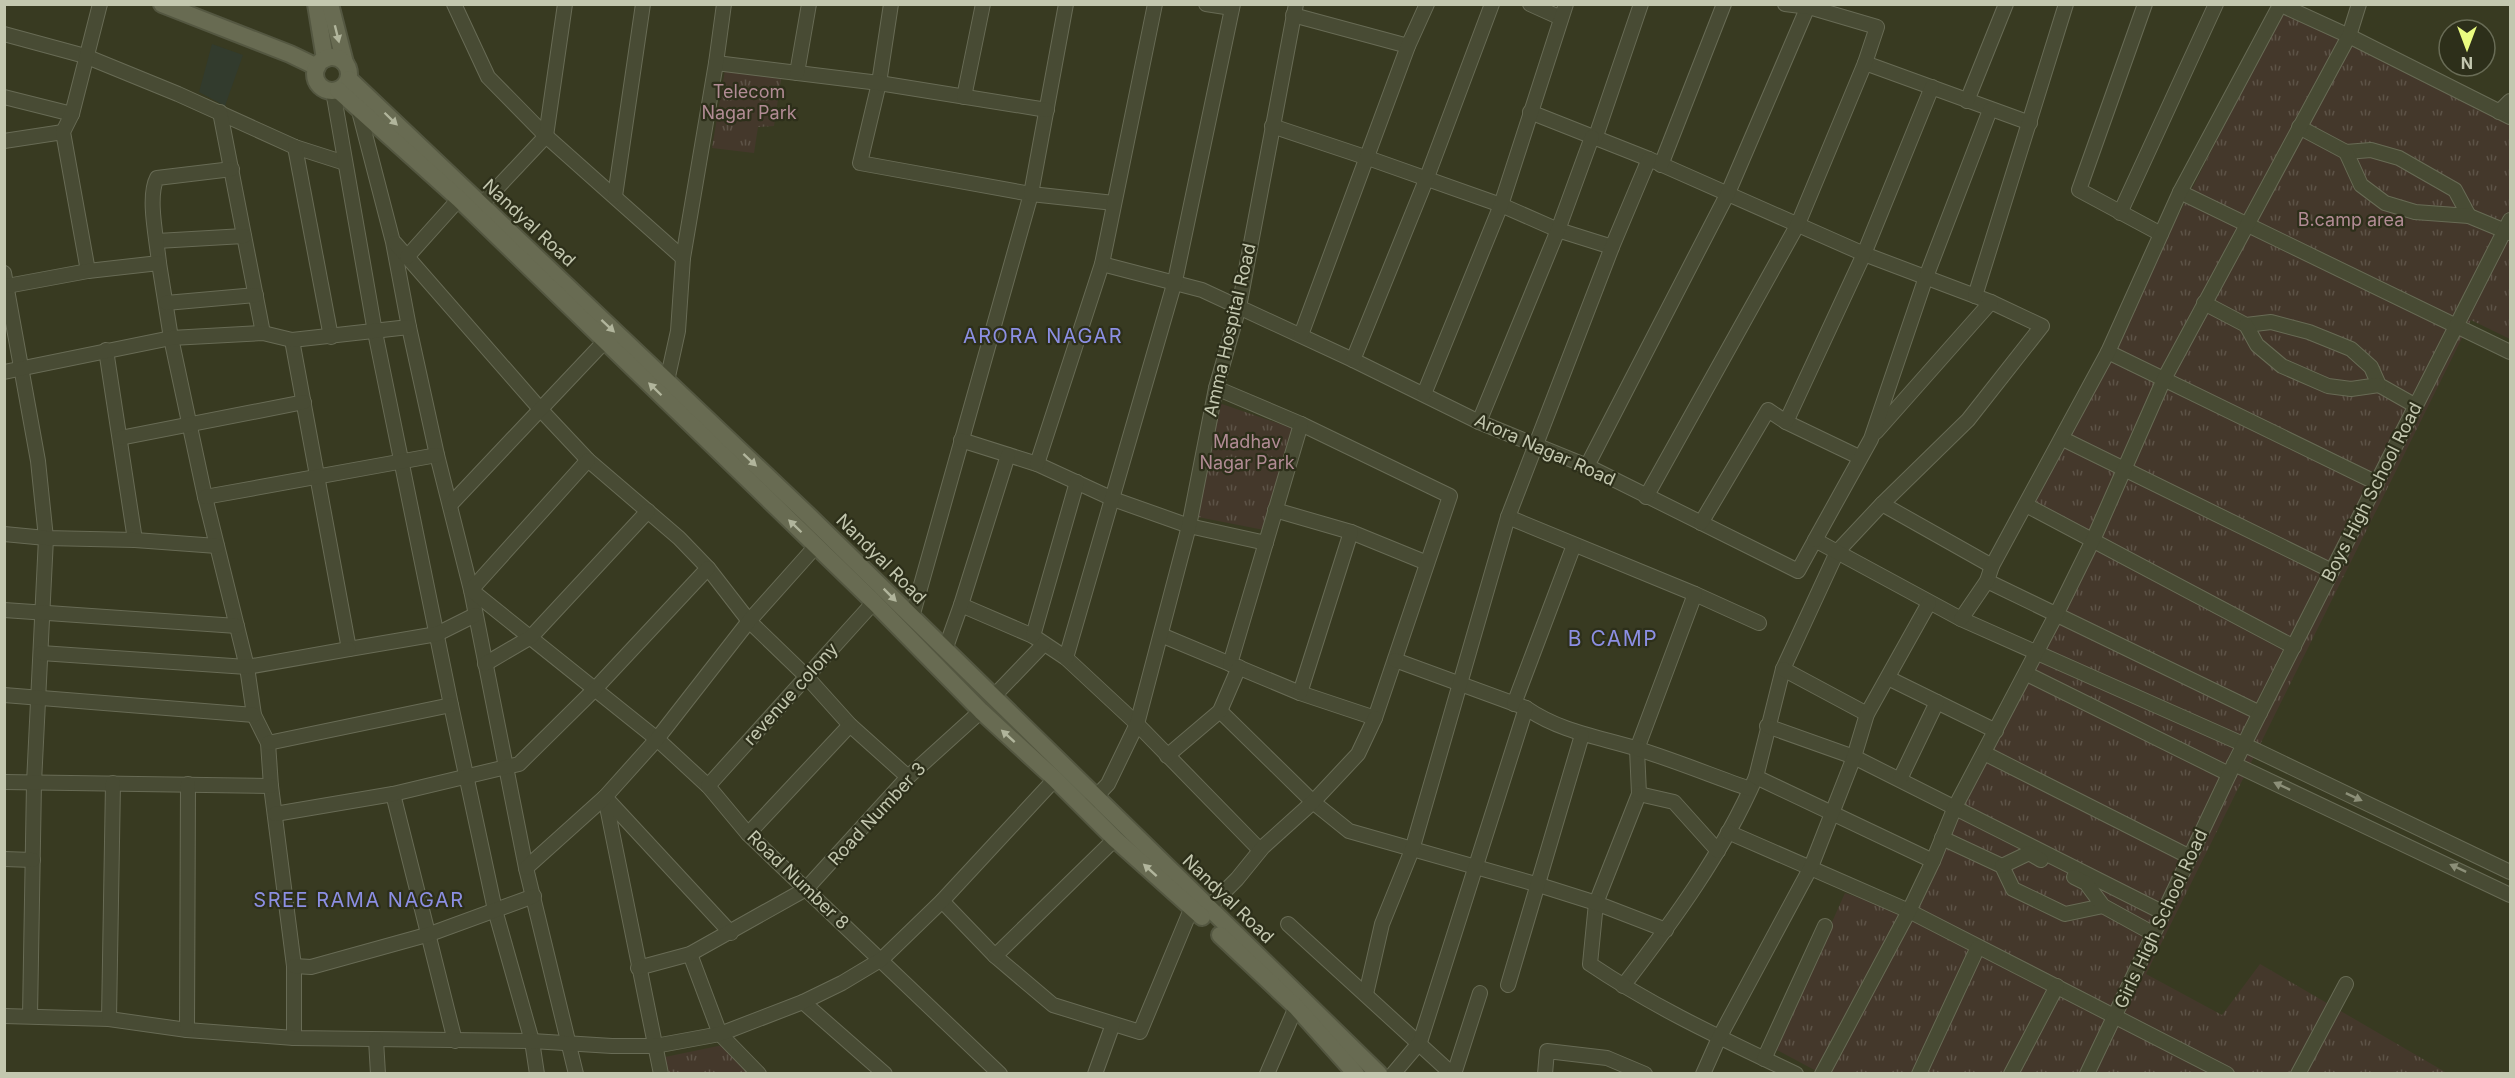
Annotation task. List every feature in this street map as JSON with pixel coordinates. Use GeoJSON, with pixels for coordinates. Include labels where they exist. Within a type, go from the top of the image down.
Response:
{"type":"FeatureCollection","features":[{"type":"Feature","properties":{"kind":"main road"},"geometry":{"type":"LineString","coordinates":[[162,4],[290,54],[321,63],[335,58],[341,81]]}},
{"type":"Feature","properties":{"kind":"main road"},"geometry":{"type":"LineString","coordinates":[[316,4],[321,63],[315,73],[318,84],[322,88],[341,81]]}},
{"type":"Feature","properties":{"kind":"main road"},"geometry":{"type":"LineString","coordinates":[[330,4],[341,81]]}},
{"type":"Feature","properties":{"kind":"main road","name":"Nandyal Road"},"geometry":{"type":"LineString","coordinates":[[341,81],[359,111],[459,199],[874,602],[981,711],[1055,779],[1090,803],[1115,839],[1200,907],[1296,1007],[1356,1074]]}},
{"type":"Feature","properties":{"kind":"main road","name":"Nandyal Road"},"geometry":{"type":"LineString","coordinates":[[341,81],[481,205],[667,381],[993,697],[1090,803],[1379,1074]]}},
{"type":"Feature","properties":{"kind":"street"},"geometry":{"type":"LineString","coordinates":[[88,270],[63,132],[72,114],[100,4]]}},
{"type":"Feature","properties":{"kind":"street"},"geometry":{"type":"LineString","coordinates":[[454,4],[488,77],[546,136],[683,258]]}},
{"type":"Feature","properties":{"kind":"street"},"geometry":{"type":"LineString","coordinates":[[481,205],[546,136],[565,4]]}},
{"type":"Feature","properties":{"kind":"street"},"geometry":{"type":"LineString","coordinates":[[667,381],[678,332],[683,258],[724,4]]}},
{"type":"Feature","properties":{"kind":"street"},"geometry":{"type":"LineString","coordinates":[[797,73],[809,4]]}},
{"type":"Feature","properties":{"kind":"street"},"geometry":{"type":"LineString","coordinates":[[891,4],[879,83],[860,163],[1031,194],[1114,203]]}},
{"type":"Feature","properties":{"kind":"street"},"geometry":{"type":"LineString","coordinates":[[964,97],[983,4]]}},
{"type":"Feature","properties":{"kind":"street"},"geometry":{"type":"LineString","coordinates":[[912,617],[1031,194],[1066,4]]}},
{"type":"Feature","properties":{"kind":"street"},"geometry":{"type":"LineString","coordinates":[[1037,464],[1102,264],[1155,4]]}},
{"type":"Feature","properties":{"kind":"street"},"geometry":{"type":"LineString","coordinates":[[1066,658],[1174,281],[1232,6],[1206,4]]}},
{"type":"Feature","properties":{"kind":"street"},"geometry":{"type":"LineString","coordinates":[[1301,335],[1408,46],[1427,4]]}},
{"type":"Feature","properties":{"kind":"street"},"geometry":{"type":"LineString","coordinates":[[1353,360],[1426,180],[1492,4]]}},
{"type":"Feature","properties":{"kind":"street"},"geometry":{"type":"LineString","coordinates":[[1424,394],[1501,206],[1564,11],[1530,4]]}},
{"type":"Feature","properties":{"kind":"street"},"geometry":{"type":"LineString","coordinates":[[1479,422],[1558,230],[1641,4]]}},
{"type":"Feature","properties":{"kind":"street"},"geometry":{"type":"LineString","coordinates":[[1366,994],[1382,924],[1412,850],[1508,517],[1612,247],[1655,162],[1724,4]]}},
{"type":"Feature","properties":{"kind":"street"},"geometry":{"type":"LineString","coordinates":[[1646,497],[1798,224],[1865,63],[1877,27],[1809,6],[1785,4]]}},
{"type":"Feature","properties":{"kind":"street"},"geometry":{"type":"LineString","coordinates":[[1967,101],[2006,4]]}},
{"type":"Feature","properties":{"kind":"street"},"geometry":{"type":"LineString","coordinates":[[1975,296],[2067,4]]}},
{"type":"Feature","properties":{"kind":"street"},"geometry":{"type":"LineString","coordinates":[[2145,4],[2079,190],[2161,234]]}},
{"type":"Feature","properties":{"kind":"street"},"geometry":{"type":"LineString","coordinates":[[2120,213],[2216,4]]}},
{"type":"Feature","properties":{"kind":"street"},"geometry":{"type":"LineString","coordinates":[[1822,1074],[1909,911],[1955,807],[2027,674],[2056,615],[2092,540],[2163,379],[2349,36],[2359,4]]}},
{"type":"Feature","properties":{"kind":"street"},"geometry":{"type":"LineString","coordinates":[[615,196],[639,5]]}},
{"type":"Feature","properties":{"kind":"street"},"geometry":{"type":"LineString","coordinates":[[1961,619],[1987,581],[1992,566],[2063,439],[2108,352],[2180,192],[2280,5],[2302,9],[2349,36],[2505,115],[2511,101]]}},
{"type":"Feature","properties":{"kind":"street"},"geometry":{"type":"LineString","coordinates":[[1587,466],[1728,193],[1809,6]]}},
{"type":"Feature","properties":{"kind":"street"},"geometry":{"type":"LineString","coordinates":[[1295,10],[1408,46]]}},
{"type":"Feature","properties":{"kind":"street","name":"Amma Hospital Road"},"geometry":{"type":"LineString","coordinates":[[1137,724],[1189,526],[1216,388],[1239,307],[1295,10]]}},
{"type":"Feature","properties":{"kind":"street"},"geometry":{"type":"LineString","coordinates":[[4,34],[85,56],[220,112],[295,147],[345,164]]}},
{"type":"Feature","properties":{"kind":"street"},"geometry":{"type":"LineString","coordinates":[[716,63],[879,83],[1047,110]]}},
{"type":"Feature","properties":{"kind":"street"},"geometry":{"type":"LineString","coordinates":[[1865,63],[2030,123]]}},
{"type":"Feature","properties":{"kind":"street"},"geometry":{"type":"LineString","coordinates":[[341,81],[345,164],[375,332],[495,910],[532,1041],[537,1074]]}},
{"type":"Feature","properties":{"kind":"street"},"geometry":{"type":"LineString","coordinates":[[1786,422],[1864,254],[1932,87]]}},
{"type":"Feature","properties":{"kind":"street"},"geometry":{"type":"LineString","coordinates":[[4,97],[72,114]]}},
{"type":"Feature","properties":{"kind":"street"},"geometry":{"type":"LineString","coordinates":[[1871,439],[1926,277],[1990,110]]}},
{"type":"Feature","properties":{"kind":"street"},"geometry":{"type":"LineString","coordinates":[[359,111],[393,242],[437,455],[471,591],[526,868],[576,1074]]}},
{"type":"Feature","properties":{"kind":"street"},"geometry":{"type":"LineString","coordinates":[[220,112],[263,333]]}},
{"type":"Feature","properties":{"kind":"street"},"geometry":{"type":"LineString","coordinates":[[1530,112],[1728,193],[1864,254],[1991,302],[2042,326],[1968,420],[1882,504],[1838,552],[1783,669],[1753,783],[1718,851],[1666,930],[1623,986]]}},
{"type":"Feature","properties":{"kind":"street"},"geometry":{"type":"LineString","coordinates":[[1272,126],[1501,206],[1558,230],[1612,247]]}},
{"type":"Feature","properties":{"kind":"street"},"geometry":{"type":"LineString","coordinates":[[2299,127],[2346,152],[2371,150],[2399,158],[2455,190],[2469,216]]}},
{"type":"Feature","properties":{"kind":"street"},"geometry":{"type":"LineString","coordinates":[[4,141],[63,132]]}},
{"type":"Feature","properties":{"kind":"street"},"geometry":{"type":"LineString","coordinates":[[295,147],[332,337]]}},
{"type":"Feature","properties":{"kind":"street"},"geometry":{"type":"LineString","coordinates":[[2346,152],[2361,185],[2385,203],[2415,212],[2469,216],[2509,228]]}},
{"type":"Feature","properties":{"kind":"street"},"geometry":{"type":"LineString","coordinates":[[232,169],[157,178],[153,185],[159,263],[171,338],[205,497],[247,667],[254,715],[268,743],[271,786],[294,966],[294,1038]]}},
{"type":"Feature","properties":{"kind":"street"},"geometry":{"type":"LineString","coordinates":[[2180,192],[2511,352]]}},
{"type":"Feature","properties":{"kind":"street"},"geometry":{"type":"LineString","coordinates":[[407,257],[459,199]]}},
{"type":"Feature","properties":{"kind":"street","name":"Boys High School Road"},"geometry":{"type":"LineString","coordinates":[[2232,769],[2456,326],[2509,228]]}},
{"type":"Feature","properties":{"kind":"street"},"geometry":{"type":"LineString","coordinates":[[157,241],[244,236]]}},
{"type":"Feature","properties":{"kind":"street"},"geometry":{"type":"LineString","coordinates":[[393,242],[541,411],[588,460],[648,511],[708,568],[749,621],[806,676],[850,725],[908,777]]}},
{"type":"Feature","properties":{"kind":"street"},"geometry":{"type":"LineString","coordinates":[[30,1017],[34,783],[46,538],[38,461],[6,279],[159,263]]}},
{"type":"Feature","properties":{"kind":"street","name":"Arora Nagar Road"},"geometry":{"type":"LineString","coordinates":[[1102,264],[1202,290],[1301,335],[1479,422],[1534,447],[1587,466],[1798,571],[1815,540]]}},
{"type":"Feature","properties":{"kind":"street"},"geometry":{"type":"LineString","coordinates":[[166,303],[256,295]]}},
{"type":"Feature","properties":{"kind":"street"},"geometry":{"type":"LineString","coordinates":[[1991,302],[1871,439],[1815,540],[1961,619],[2244,745],[2511,872]]}},
{"type":"Feature","properties":{"kind":"street"},"geometry":{"type":"LineString","coordinates":[[2204,303],[2246,325],[2257,345],[2282,366],[2328,386],[2351,389],[2379,385]]}},
{"type":"Feature","properties":{"kind":"street"},"geometry":{"type":"LineString","coordinates":[[2246,325],[2271,322],[2309,332],[2351,349],[2371,367],[2379,385],[2416,406]]}},
{"type":"Feature","properties":{"kind":"street"},"geometry":{"type":"LineString","coordinates":[[4,372],[171,338],[263,333],[292,340],[409,327]]}},
{"type":"Feature","properties":{"kind":"street"},"geometry":{"type":"LineString","coordinates":[[292,340],[349,649]]}},
{"type":"Feature","properties":{"kind":"street"},"geometry":{"type":"LineString","coordinates":[[450,505],[605,341]]}},
{"type":"Feature","properties":{"kind":"street"},"geometry":{"type":"LineString","coordinates":[[106,350],[135,540]]}},
{"type":"Feature","properties":{"kind":"street"},"geometry":{"type":"LineString","coordinates":[[2108,352],[2377,483]]}},
{"type":"Feature","properties":{"kind":"street"},"geometry":{"type":"LineString","coordinates":[[942,901],[995,956],[1053,1005],[1140,1032],[1200,907],[1237,879],[1260,850],[1313,802],[1358,754],[1375,718],[1450,496],[1301,424],[1216,388]]}},
{"type":"Feature","properties":{"kind":"street"},"geometry":{"type":"LineString","coordinates":[[120,438],[304,402]]}},
{"type":"Feature","properties":{"kind":"street"},"geometry":{"type":"LineString","coordinates":[[1701,523],[1768,410],[1786,422],[1859,457]]}},
{"type":"Feature","properties":{"kind":"street"},"geometry":{"type":"LineString","coordinates":[[1167,756],[1220,711],[1235,665],[1275,510],[1301,424]]}},
{"type":"Feature","properties":{"kind":"street"},"geometry":{"type":"LineString","coordinates":[[2063,439],[2332,571]]}},
{"type":"Feature","properties":{"kind":"street"},"geometry":{"type":"LineString","coordinates":[[961,440],[1037,464],[1113,499],[1189,526],[1266,543]]}},
{"type":"Feature","properties":{"kind":"street"},"geometry":{"type":"LineString","coordinates":[[205,497],[437,455]]}},
{"type":"Feature","properties":{"kind":"street"},"geometry":{"type":"LineString","coordinates":[[945,650],[962,605],[1008,455]]}},
{"type":"Feature","properties":{"kind":"street"},"geometry":{"type":"LineString","coordinates":[[471,591],[588,460]]}},
{"type":"Feature","properties":{"kind":"street"},"geometry":{"type":"LineString","coordinates":[[993,697],[1038,640],[1077,482]]}},
{"type":"Feature","properties":{"kind":"street"},"geometry":{"type":"LineString","coordinates":[[1882,504],[1992,566]]}},
{"type":"Feature","properties":{"kind":"street"},"geometry":{"type":"LineString","coordinates":[[2026,505],[2294,647]]}},
{"type":"Feature","properties":{"kind":"street"},"geometry":{"type":"LineString","coordinates":[[1275,510],[1351,532],[1427,564]]}},
{"type":"Feature","properties":{"kind":"street"},"geometry":{"type":"LineString","coordinates":[[485,664],[531,637],[648,511]]}},
{"type":"Feature","properties":{"kind":"street"},"geometry":{"type":"LineString","coordinates":[[1508,517],[1695,594],[1759,623]]}},
{"type":"Feature","properties":{"kind":"street"},"geometry":{"type":"LineString","coordinates":[[1300,693],[1351,532]]}},
{"type":"Feature","properties":{"kind":"street"},"geometry":{"type":"LineString","coordinates":[[4,534],[217,546]]}},
{"type":"Feature","properties":{"kind":"street"},"geometry":{"type":"LineString","coordinates":[[1393,1074],[1420,1042],[1476,868],[1520,706],[1574,544]]}},
{"type":"Feature","properties":{"kind":"street"},"geometry":{"type":"LineString","coordinates":[[526,868],[605,797],[657,739],[749,621],[816,546]]}},
{"type":"Feature","properties":{"kind":"street"},"geometry":{"type":"LineString","coordinates":[[275,814],[393,794],[519,764],[595,689],[708,568]]}},
{"type":"Feature","properties":{"kind":"street"},"geometry":{"type":"LineString","coordinates":[[1987,581],[2260,713]]}},
{"type":"Feature","properties":{"kind":"street","name":"Road Number 8"},"geometry":{"type":"LineString","coordinates":[[471,591],[657,739],[708,786],[748,834],[882,959],[1000,1074]]}},
{"type":"Feature","properties":{"kind":"street"},"geometry":{"type":"LineString","coordinates":[[1695,594],[1637,749],[1639,794],[1596,903],[1590,964],[1623,986],[1719,1038],[1796,1074]]}},
{"type":"Feature","properties":{"kind":"street","name":"revenue colony"},"geometry":{"type":"LineString","coordinates":[[708,786],[874,602]]}},
{"type":"Feature","properties":{"kind":"street"},"geometry":{"type":"LineString","coordinates":[[1702,1074],[1811,867],[1854,757],[1867,714],[1929,603]]}},
{"type":"Feature","properties":{"kind":"street"},"geometry":{"type":"LineString","coordinates":[[962,605],[1038,640],[1066,658],[1137,724],[1260,850]]}},
{"type":"Feature","properties":{"kind":"street"},"geometry":{"type":"LineString","coordinates":[[4,610],[237,626]]}},
{"type":"Feature","properties":{"kind":"street"},"geometry":{"type":"LineString","coordinates":[[41,653],[247,667],[437,634],[475,615]]}},
{"type":"Feature","properties":{"kind":"street"},"geometry":{"type":"LineString","coordinates":[[1161,635],[1300,693],[1375,718]]}},
{"type":"Feature","properties":{"kind":"street"},"geometry":{"type":"LineString","coordinates":[[1395,660],[1520,706],[1545,721],[1582,735],[1753,783],[1831,812],[1933,861]]}},
{"type":"Feature","properties":{"kind":"street"},"geometry":{"type":"LineString","coordinates":[[1783,669],[1867,714]]}},
{"type":"Feature","properties":{"kind":"street"},"geometry":{"type":"LineString","coordinates":[[2027,674],[2511,895]]}},
{"type":"Feature","properties":{"kind":"street"},"geometry":{"type":"LineString","coordinates":[[1888,678],[1996,731]]}},
{"type":"Feature","properties":{"kind":"street"},"geometry":{"type":"LineString","coordinates":[[4,695],[254,715]]}},
{"type":"Feature","properties":{"kind":"street"},"geometry":{"type":"LineString","coordinates":[[1900,779],[1937,702]]}},
{"type":"Feature","properties":{"kind":"street"},"geometry":{"type":"LineString","coordinates":[[268,743],[451,705]]}},
{"type":"Feature","properties":{"kind":"street","name":"Road Number 3"},"geometry":{"type":"LineString","coordinates":[[638,968],[690,954],[806,889],[908,777],[981,711]]}},
{"type":"Feature","properties":{"kind":"street"},"geometry":{"type":"LineString","coordinates":[[1220,711],[1313,802],[1349,831],[1539,885],[1596,903],[1666,930]]}},
{"type":"Feature","properties":{"kind":"street"},"geometry":{"type":"LineString","coordinates":[[1090,803],[1108,784],[1137,724]]}},
{"type":"Feature","properties":{"kind":"street"},"geometry":{"type":"LineString","coordinates":[[748,834],[850,725]]}},
{"type":"Feature","properties":{"kind":"street"},"geometry":{"type":"LineString","coordinates":[[1767,726],[1854,757],[2164,913]]}},
{"type":"Feature","properties":{"kind":"street"},"geometry":{"type":"LineString","coordinates":[[1508,985],[1582,735]]}},
{"type":"Feature","properties":{"kind":"street"},"geometry":{"type":"LineString","coordinates":[[1984,753],[2190,857]]}},
{"type":"Feature","properties":{"kind":"street","name":"Girls High School Road"},"geometry":{"type":"LineString","coordinates":[[2087,1074],[2232,769]]}},
{"type":"Feature","properties":{"kind":"street"},"geometry":{"type":"LineString","coordinates":[[4,1016],[109,1019],[187,1030],[294,1038],[532,1041],[570,1045],[655,1046],[720,1034],[803,1002],[842,983],[882,959],[942,901],[1055,779]]}},
{"type":"Feature","properties":{"kind":"street"},"geometry":{"type":"LineString","coordinates":[[4,782],[271,786]]}},
{"type":"Feature","properties":{"kind":"street"},"geometry":{"type":"LineString","coordinates":[[109,1019],[113,783]]}},
{"type":"Feature","properties":{"kind":"street"},"geometry":{"type":"LineString","coordinates":[[187,1030],[188,784]]}},
{"type":"Feature","properties":{"kind":"street"},"geometry":{"type":"LineString","coordinates":[[393,794],[430,934],[455,1041]]}},
{"type":"Feature","properties":{"kind":"street"},"geometry":{"type":"LineString","coordinates":[[1639,794],[1674,802],[1718,851]]}},
{"type":"Feature","properties":{"kind":"street"},"geometry":{"type":"LineString","coordinates":[[605,797],[731,933]]}},
{"type":"Feature","properties":{"kind":"street"},"geometry":{"type":"LineString","coordinates":[[605,797],[661,1074]]}},
{"type":"Feature","properties":{"kind":"street"},"geometry":{"type":"LineString","coordinates":[[1728,832],[1909,911],[2227,1074]]}},
{"type":"Feature","properties":{"kind":"street"},"geometry":{"type":"LineString","coordinates":[[1942,838],[2002,867],[2013,889],[2064,914],[2103,906]]}},
{"type":"Feature","properties":{"kind":"street"},"geometry":{"type":"LineString","coordinates":[[995,956],[1115,839]]}},
{"type":"Feature","properties":{"kind":"street"},"geometry":{"type":"LineString","coordinates":[[2002,867],[2029,853],[2086,883],[2103,906],[2154,934]]}},
{"type":"Feature","properties":{"kind":"street"},"geometry":{"type":"LineString","coordinates":[[4,859],[33,860]]}},
{"type":"Feature","properties":{"kind":"street"},"geometry":{"type":"LineString","coordinates":[[294,966],[310,967],[430,934],[534,896]]}},
{"type":"Feature","properties":{"kind":"street"},"geometry":{"type":"LineString","coordinates":[[1288,924],[1453,1074],[1479,993]]}},
{"type":"Feature","properties":{"kind":"street"},"geometry":{"type":"LineString","coordinates":[[1764,1059],[1825,926]]}},
{"type":"Feature","properties":{"kind":"street"},"geometry":{"type":"LineString","coordinates":[[1919,1074],[1978,947]]}},
{"type":"Feature","properties":{"kind":"street"},"geometry":{"type":"LineString","coordinates":[[690,954],[720,1034],[759,1074]]}},
{"type":"Feature","properties":{"kind":"street"},"geometry":{"type":"LineString","coordinates":[[2298,1074],[2346,984]]}},
{"type":"Feature","properties":{"kind":"street"},"geometry":{"type":"LineString","coordinates":[[2011,1074],[2057,986]]}},
{"type":"Feature","properties":{"kind":"street"},"geometry":{"type":"LineString","coordinates":[[803,1002],[885,1074]]}},
{"type":"Feature","properties":{"kind":"street"},"geometry":{"type":"LineString","coordinates":[[1267,1074],[1296,1007]]}},
{"type":"Feature","properties":{"kind":"street"},"geometry":{"type":"LineString","coordinates":[[1095,1074],[1113,1024]]}},
{"type":"Feature","properties":{"kind":"street"},"geometry":{"type":"LineString","coordinates":[[376,1040],[378,1074]]}},
{"type":"Feature","properties":{"kind":"street"},"geometry":{"type":"LineString","coordinates":[[1545,1074],[1547,1051],[1607,1058],[1645,1074]]}},
{"type":"Feature","properties":{"kind":"shaded area"},"geometry":{"type":"Polygon","coordinates":[[[212,44],[243,55],[225,106],[199,92],[212,44]]]}},
{"type":"Feature","properties":{"kind":"green space","name":"B.camp area"},"geometry":{"type":"Polygon","coordinates":[[[2282,12],[2510,123],[2510,339],[2471,320],[2146,974],[2222,1015],[2260,964],[2447,1073],[1822,1074],[1775,1049],[1845,893],[1910,915],[2097,539],[2032,503],[2282,12]]]}},
{"type":"Feature","properties":{"kind":"green space","name":"Telecom Nagar Park"},"geometry":{"type":"Polygon","coordinates":[[[725,70],[781,79],[774,126],[758,127],[754,153],[712,148],[725,70]]]}},
{"type":"Feature","properties":{"kind":"green space","name":"Madhav Nagar Park"},"geometry":{"type":"Polygon","coordinates":[[[1219,403],[1292,428],[1264,530],[1198,517],[1219,403]]]}},
{"type":"Feature","properties":{"kind":"green space"},"geometry":{"type":"Polygon","coordinates":[[[723,1045],[750,1073],[669,1073],[665,1057],[723,1045]]]}},
{"type":"Feature","properties":{"kind":"district","name":"ARORA NAGAR"},"geometry":{"type":"Point","coordinates":[1043,336]}},
{"type":"Feature","properties":{"kind":"district","name":"B CAMP"},"geometry":{"type":"Point","coordinates":[1613,639]}},
{"type":"Feature","properties":{"kind":"district","name":"SREE RAMA NAGAR"},"geometry":{"type":"Point","coordinates":[359,900]}}]}
